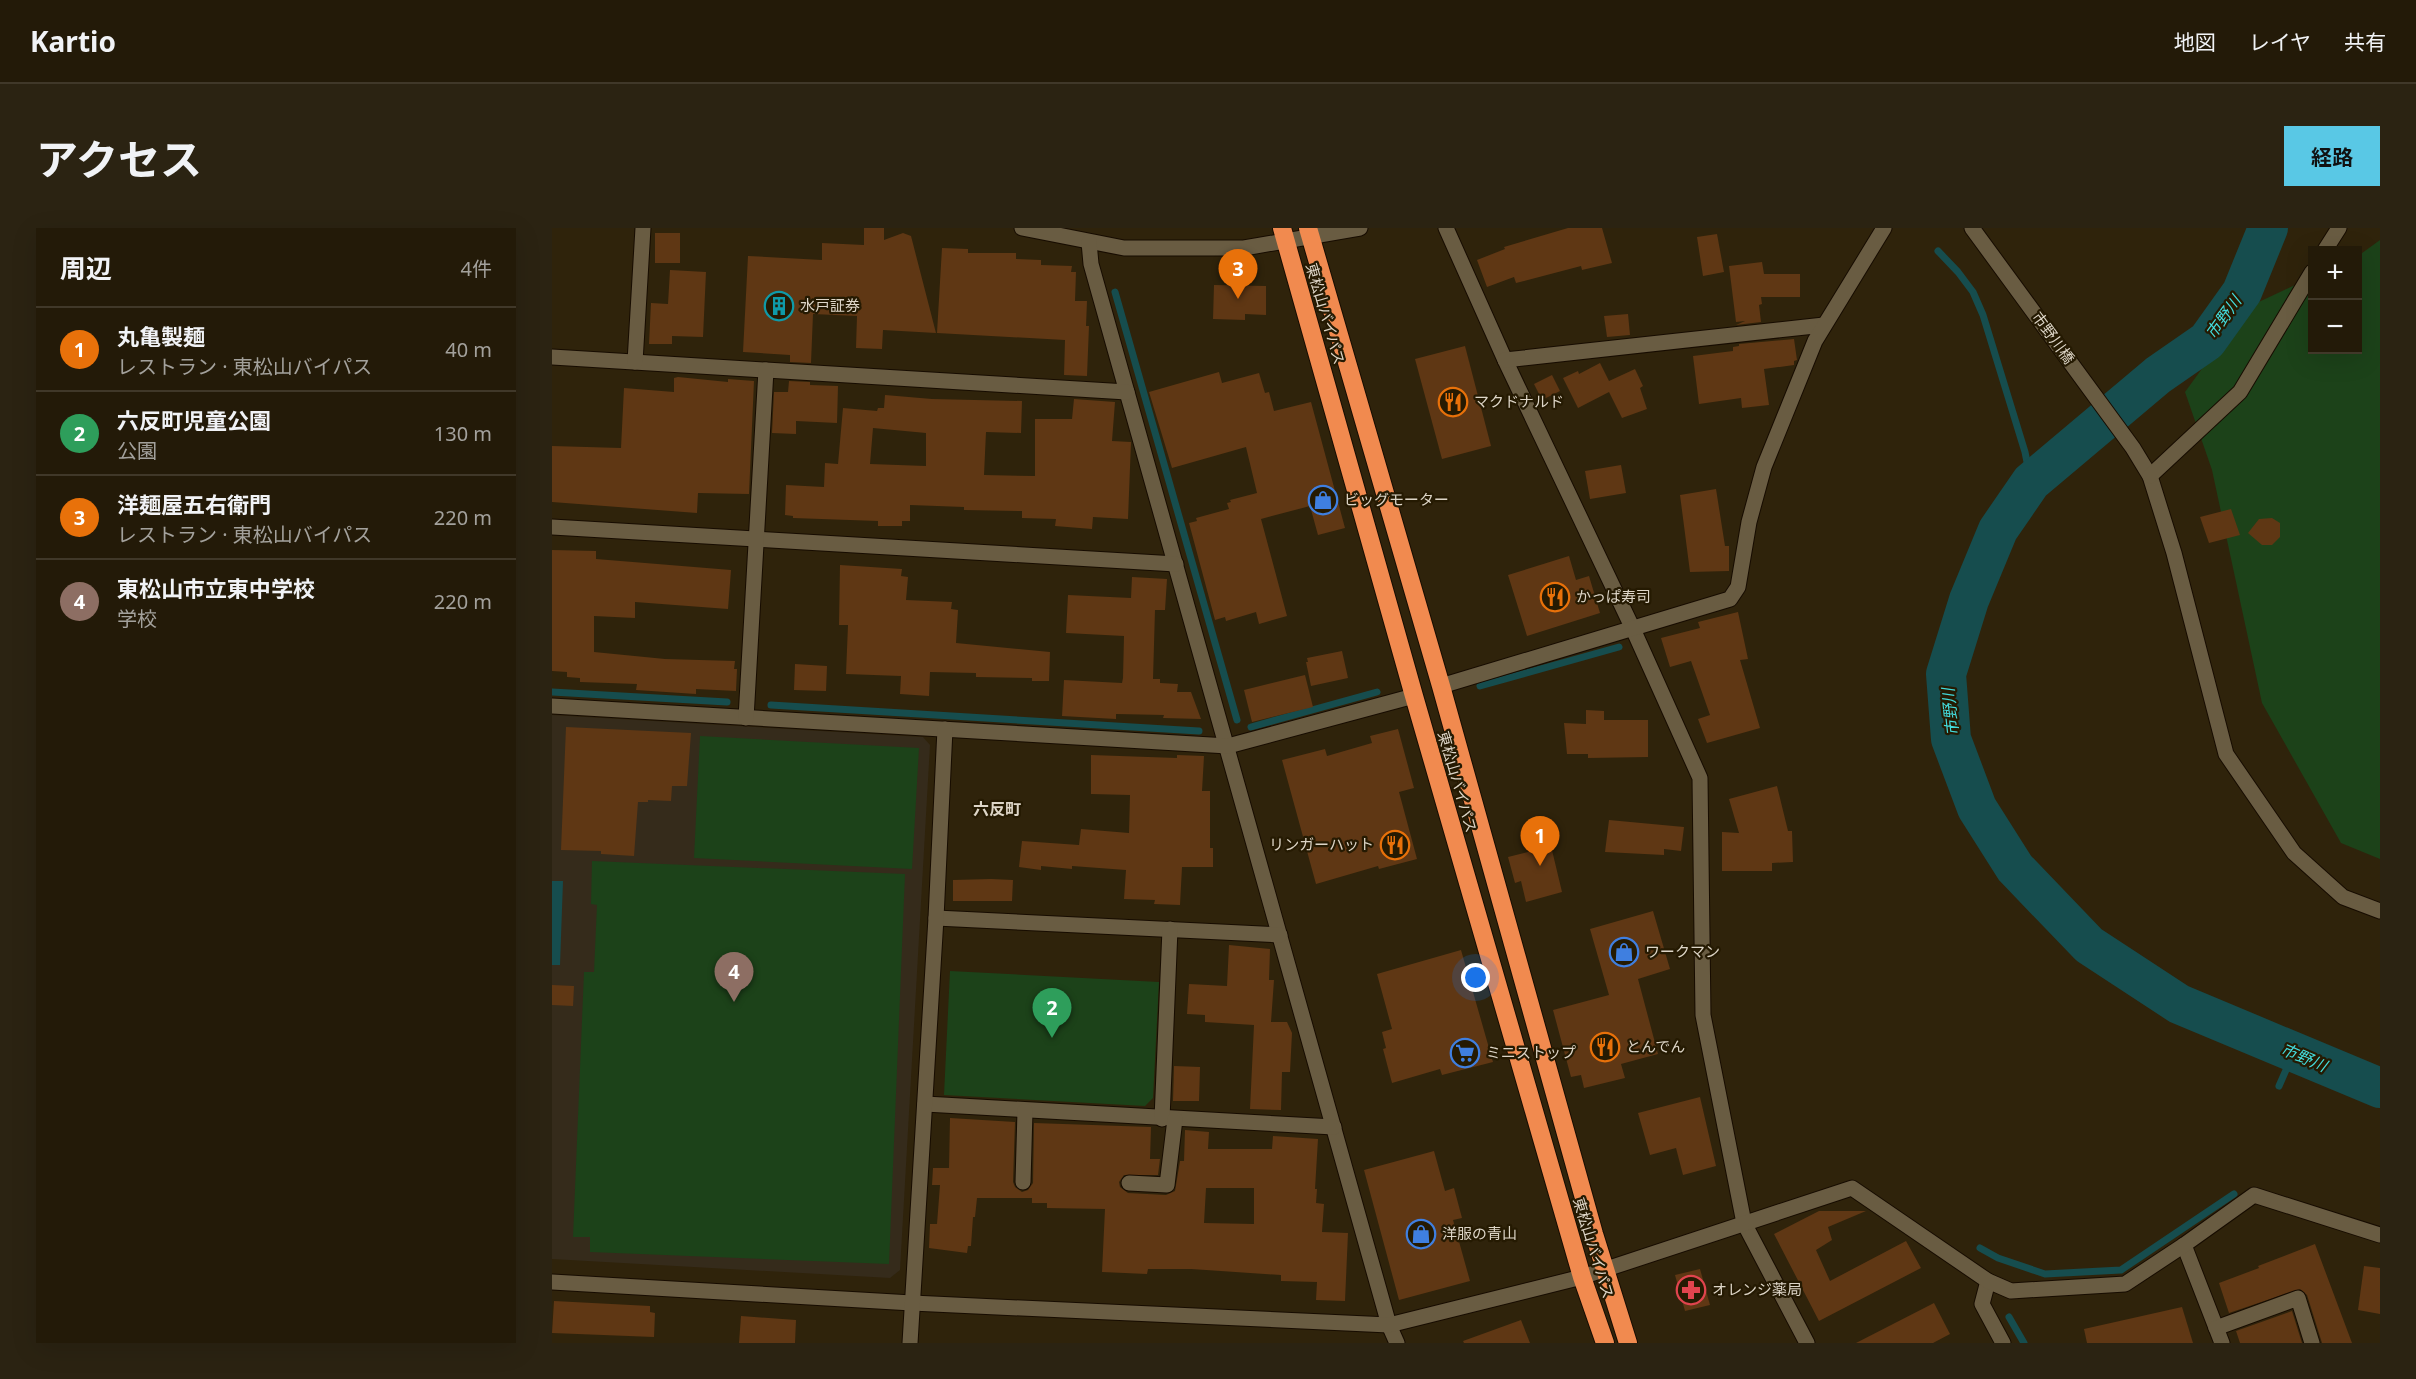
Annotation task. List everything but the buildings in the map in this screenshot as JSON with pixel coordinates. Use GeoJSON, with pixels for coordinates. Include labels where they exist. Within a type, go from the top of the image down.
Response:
{"type":"FeatureCollection","features":[{"type":"Feature","properties":{"kind":"highway","name":"東松山バイパス"},"geometry":{"type":"LineString","coordinates":[[1310,233],[1441,686],[1604,1270],[1628,1343]]}},
{"type":"Feature","properties":{"kind":"highway","name":"東松山バイパス"},"geometry":{"type":"LineString","coordinates":[[1284,235],[1582,1277],[1605,1343]]}},
{"type":"Feature","properties":{"kind":"street"},"geometry":{"type":"LineString","coordinates":[[635,362],[643,228]]}},
{"type":"Feature","properties":{"kind":"street"},"geometry":{"type":"LineString","coordinates":[[1022,228],[1065,232],[1089,242],[1124,248],[1236,248],[1284,235],[1360,228]]}},
{"type":"Feature","properties":{"kind":"street"},"geometry":{"type":"LineString","coordinates":[[1446,228],[1700,778],[1703,1015],[1744,1223],[1807,1343]]}},
{"type":"Feature","properties":{"kind":"street"},"geometry":{"type":"LineString","coordinates":[[1441,686],[1730,600],[1738,587],[1749,522],[1764,467],[1815,341],[1884,228]]}},
{"type":"Feature","properties":{"kind":"street","name":"市野川橋"},"geometry":{"type":"LineString","coordinates":[[1972,228],[2133,448],[2150,476],[2174,553],[2226,754],[2294,853],[2343,897],[2380,911]]}},
{"type":"Feature","properties":{"kind":"street"},"geometry":{"type":"LineString","coordinates":[[2328,246],[2339,228]]}},
{"type":"Feature","properties":{"kind":"street"},"geometry":{"type":"LineString","coordinates":[[1089,242],[1090,264],[1228,746],[1389,1325],[1397,1343]]}},
{"type":"Feature","properties":{"kind":"street"},"geometry":{"type":"LineString","coordinates":[[2150,476],[2240,392],[2308,280]]}},
{"type":"Feature","properties":{"kind":"street"},"geometry":{"type":"LineString","coordinates":[[1505,360],[1824,325]]}},
{"type":"Feature","properties":{"kind":"street"},"geometry":{"type":"LineString","coordinates":[[552,357],[1127,392]]}},
{"type":"Feature","properties":{"kind":"street"},"geometry":{"type":"LineString","coordinates":[[746,718],[766,370]]}},
{"type":"Feature","properties":{"kind":"street"},"geometry":{"type":"LineString","coordinates":[[552,527],[1176,564]]}},
{"type":"Feature","properties":{"kind":"street"},"geometry":{"type":"LineString","coordinates":[[552,706],[1228,746],[1414,696]]}},
{"type":"Feature","properties":{"kind":"street"},"geometry":{"type":"LineString","coordinates":[[910,1343],[945,729]]}},
{"type":"Feature","properties":{"kind":"street"},"geometry":{"type":"LineString","coordinates":[[936,918],[1280,935]]}},
{"type":"Feature","properties":{"kind":"street"},"geometry":{"type":"LineString","coordinates":[[1129,1184],[1167,1185],[1170,929]]}},
{"type":"Feature","properties":{"kind":"street"},"geometry":{"type":"LineString","coordinates":[[924,1104],[1334,1127]]}},
{"type":"Feature","properties":{"kind":"street"},"geometry":{"type":"LineString","coordinates":[[1023,1182],[1025,1111]]}},
{"type":"Feature","properties":{"kind":"street"},"geometry":{"type":"LineString","coordinates":[[552,1282],[912,1303],[1389,1325],[1582,1277],[1852,1188],[1988,1281],[2011,1291],[2125,1284],[2254,1195],[2380,1235]]}},
{"type":"Feature","properties":{"kind":"street"},"geometry":{"type":"LineString","coordinates":[[2184,1245],[2222,1343]]}},
{"type":"Feature","properties":{"kind":"street"},"geometry":{"type":"LineString","coordinates":[[1988,1281],[1982,1304],[2003,1343]]}},
{"type":"Feature","properties":{"kind":"street"},"geometry":{"type":"LineString","coordinates":[[2216,1328],[2298,1298],[2312,1343]]}},
{"type":"Feature","properties":{"kind":"shaded area"},"geometry":{"type":"Polygon","coordinates":[[[552,715],[923,737],[930,745],[900,1270],[890,1278],[552,1259],[552,715]]]}},
{"type":"Feature","properties":{"kind":"green space"},"geometry":{"type":"Polygon","coordinates":[[[2380,240],[2380,859],[2341,843],[2262,703],[2212,470],[2185,392],[2246,308],[2308,279],[2308,354],[2362,354],[2362,253],[2380,240]]]}},
{"type":"Feature","properties":{"kind":"green space"},"geometry":{"type":"Polygon","coordinates":[[[700,736],[919,748],[912,869],[694,858],[700,736]]]}},
{"type":"Feature","properties":{"kind":"green space"},"geometry":{"type":"Polygon","coordinates":[[[592,861],[905,874],[889,1264],[590,1252],[590,1237],[573,1237],[584,972],[594,972],[597,905],[591,904],[592,861]]]}},
{"type":"Feature","properties":{"kind":"green space"},"geometry":{"type":"Polygon","coordinates":[[[950,971],[1159,982],[1153,1098],[1145,1106],[944,1095],[950,971]]]}},
{"type":"Feature","properties":{"kind":"water"},"geometry":{"type":"Polygon","coordinates":[[[552,881],[563,881],[560,965],[552,965],[552,881]]]}},
{"type":"Feature","properties":{"kind":"waterway","name":"市野川"},"geometry":{"type":"LineString","coordinates":[[2268,228],[2242,292],[2207,341],[2158,375],[2031,482],[1998,530],[1969,600],[1946,674],[1951,739],[1977,808],[2015,868],[2089,945],[2179,1004],[2380,1088]]}},
{"type":"Feature","properties":{"kind":"waterway"},"geometry":{"type":"LineString","coordinates":[[1938,251],[1973,292],[1983,315],[2025,452],[2031,482]]}},
{"type":"Feature","properties":{"kind":"waterway"},"geometry":{"type":"LineString","coordinates":[[1115,292],[1237,720]]}},
{"type":"Feature","properties":{"kind":"waterway"},"geometry":{"type":"LineString","coordinates":[[1480,686],[1619,647]]}},
{"type":"Feature","properties":{"kind":"waterway"},"geometry":{"type":"LineString","coordinates":[[552,692],[727,702]]}},
{"type":"Feature","properties":{"kind":"waterway"},"geometry":{"type":"LineString","coordinates":[[1251,727],[1377,692]]}},
{"type":"Feature","properties":{"kind":"waterway"},"geometry":{"type":"LineString","coordinates":[[771,705],[1199,731]]}},
{"type":"Feature","properties":{"kind":"waterway"},"geometry":{"type":"LineString","coordinates":[[2279,1086],[2293,1054]]}},
{"type":"Feature","properties":{"kind":"waterway"},"geometry":{"type":"LineString","coordinates":[[1980,1248],[1998,1258],[2045,1274],[2121,1270],[2234,1194]]}},
{"type":"Feature","properties":{"kind":"waterway"},"geometry":{"type":"LineString","coordinates":[[2009,1317],[2024,1343]]}},
{"type":"Feature","properties":{"kind":"place","name":"洋麺屋五右衛門"},"geometry":{"type":"Point","coordinates":[1238,299]}},
{"type":"Feature","properties":{"kind":"place","name":"水戸証券"},"geometry":{"type":"Point","coordinates":[779,306]}},
{"type":"Feature","properties":{"kind":"place","name":"マクドナルド"},"geometry":{"type":"Point","coordinates":[1453,402]}},
{"type":"Feature","properties":{"kind":"place","name":"ビッグモーター"},"geometry":{"type":"Point","coordinates":[1323,500]}},
{"type":"Feature","properties":{"kind":"place","name":"かっぱ寿司"},"geometry":{"type":"Point","coordinates":[1555,597]}},
{"type":"Feature","properties":{"kind":"place","name":"リンガーハット"},"geometry":{"type":"Point","coordinates":[1395,845]}},
{"type":"Feature","properties":{"kind":"place","name":"丸亀製麺"},"geometry":{"type":"Point","coordinates":[1540,866]}},
{"type":"Feature","properties":{"kind":"place","name":"ワークマン"},"geometry":{"type":"Point","coordinates":[1624,952]}},
{"type":"Feature","properties":{"kind":"place","name":"東松山市立東中学校"},"geometry":{"type":"Point","coordinates":[734,1002]}},
{"type":"Feature","properties":{"kind":"place","name":"六反町児童公園"},"geometry":{"type":"Point","coordinates":[1052,1038]}},
{"type":"Feature","properties":{"kind":"place","name":"とんでん"},"geometry":{"type":"Point","coordinates":[1605,1047]}},
{"type":"Feature","properties":{"kind":"place","name":"ミニストップ"},"geometry":{"type":"Point","coordinates":[1465,1053]}},
{"type":"Feature","properties":{"kind":"place","name":"洋服の青山"},"geometry":{"type":"Point","coordinates":[1421,1234]}},
{"type":"Feature","properties":{"kind":"place","name":"オレンジ薬局"},"geometry":{"type":"Point","coordinates":[1691,1290]}},
{"type":"Feature","properties":{"kind":"district","name":"六反町"},"geometry":{"type":"Point","coordinates":[997,809]}}]}
